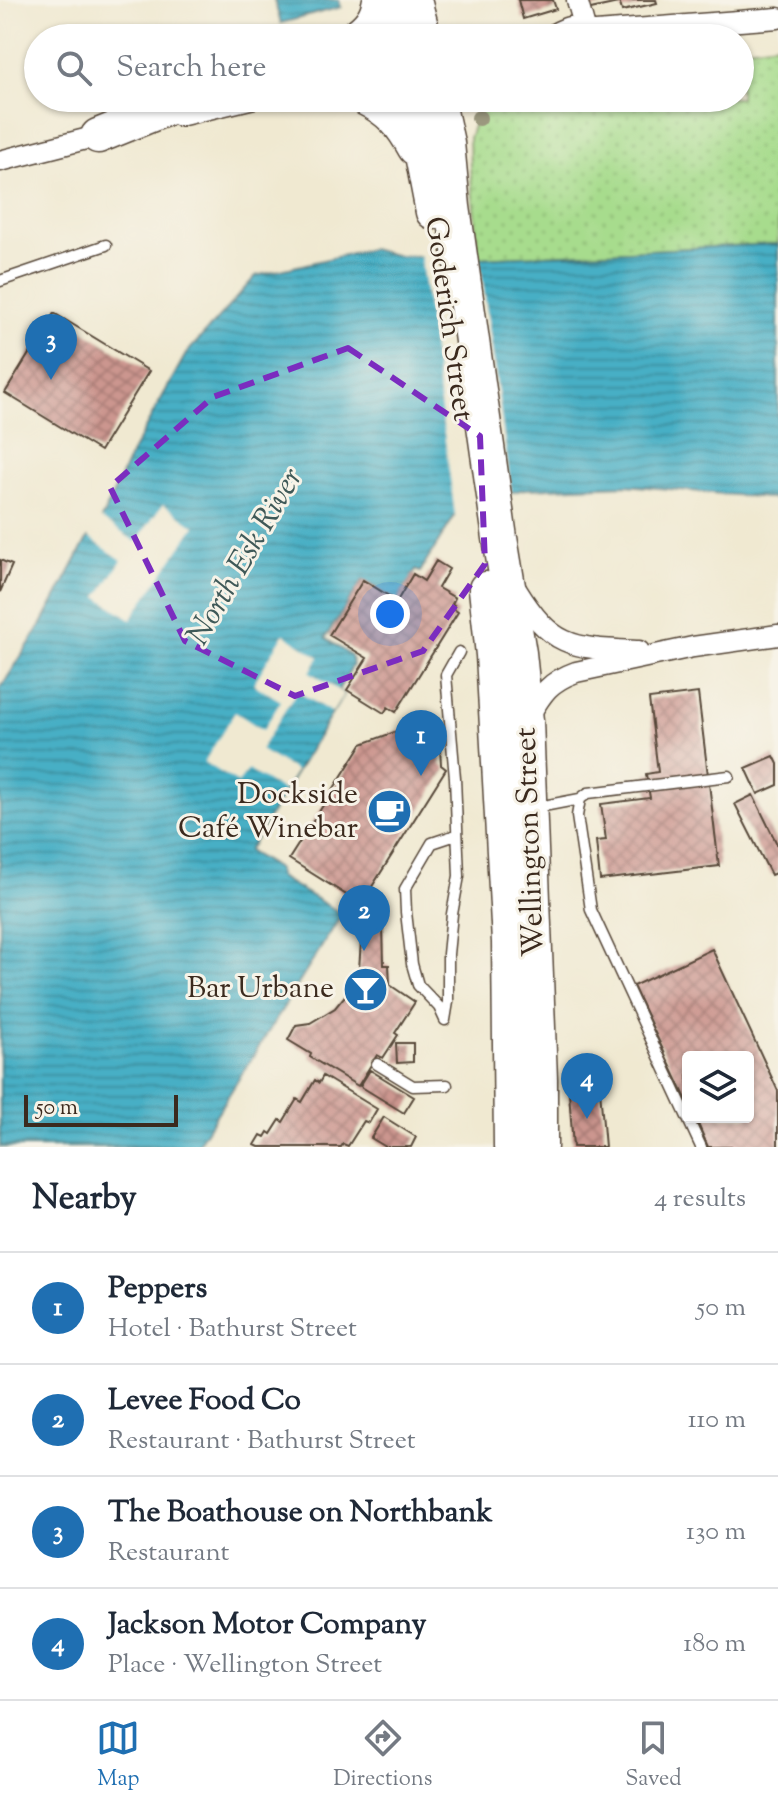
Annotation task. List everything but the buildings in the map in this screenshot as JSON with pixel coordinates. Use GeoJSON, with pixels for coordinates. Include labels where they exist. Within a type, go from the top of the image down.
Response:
{"type":"FeatureCollection","features":[{"type":"Feature","properties":{"kind":"highway"},"geometry":{"type":"LineString","coordinates":[[370,24],[380,0]]}},
{"type":"Feature","properties":{"kind":"highway"},"geometry":{"type":"LineString","coordinates":[[388,0],[394,24]]}},
{"type":"Feature","properties":{"kind":"highway"},"geometry":{"type":"LineString","coordinates":[[414,0],[420,24]]}},
{"type":"Feature","properties":{"kind":"highway"},"geometry":{"type":"LineString","coordinates":[[98,136],[157,112]]}},
{"type":"Feature","properties":{"kind":"highway"},"geometry":{"type":"LineString","coordinates":[[389,112],[409,137],[436,154],[455,112]]}},
{"type":"Feature","properties":{"kind":"highway","name":"Goderich Street"},"geometry":{"type":"LineString","coordinates":[[417,112],[436,154]]}},
{"type":"Feature","properties":{"kind":"highway","name":"Goderich Street"},"geometry":{"type":"LineString","coordinates":[[437,112],[436,154],[489,540]]}},
{"type":"Feature","properties":{"kind":"highway"},"geometry":{"type":"LineString","coordinates":[[489,540],[488,604],[507,912],[511,1147]]}},
{"type":"Feature","properties":{"kind":"highway","name":"Wellington Street"},"geometry":{"type":"LineString","coordinates":[[489,540],[506,574],[526,721],[540,1063],[540,1147]]}},
{"type":"Feature","properties":{"kind":"street"},"geometry":{"type":"LineString","coordinates":[[574,24],[577,0]]}},
{"type":"Feature","properties":{"kind":"street"},"geometry":{"type":"LineString","coordinates":[[670,24],[767,13]]}},
{"type":"Feature","properties":{"kind":"street"},"geometry":{"type":"LineString","coordinates":[[0,161],[197,112]]}},
{"type":"Feature","properties":{"kind":"street"},"geometry":{"type":"LineString","coordinates":[[506,574],[535,618],[558,638],[585,647],[667,652]]}},
{"type":"Feature","properties":{"kind":"street"},"geometry":{"type":"LineString","coordinates":[[526,721],[547,687],[576,672],[667,652],[778,635]]}},
{"type":"Feature","properties":{"kind":"lane"},"geometry":{"type":"LineString","coordinates":[[0,281],[106,245]]}},
{"type":"Feature","properties":{"kind":"lane"},"geometry":{"type":"LineString","coordinates":[[456,835],[432,843],[405,889],[415,976],[418,985],[439,1007],[445,1020],[452,914],[459,876],[446,675],[459,652]]}},
{"type":"Feature","properties":{"kind":"lane"},"geometry":{"type":"LineString","coordinates":[[531,809],[580,799],[588,793],[729,776]]}},
{"type":"Feature","properties":{"kind":"lane"},"geometry":{"type":"LineString","coordinates":[[580,799],[577,816],[591,910],[701,1147]]}},
{"type":"Feature","properties":{"kind":"lane"},"geometry":{"type":"LineString","coordinates":[[377,1064],[413,1086],[447,1085]]}},
{"type":"Feature","properties":{"kind":"highlighted area"},"geometry":{"type":"Polygon","coordinates":[[[348,348],[480,436],[485,564],[423,651],[295,696],[185,641],[110,487],[213,397],[348,348]]]}},
{"type":"Feature","properties":{"kind":"green space"},"geometry":{"type":"Polygon","coordinates":[[[778,44],[778,244],[479,258],[469,138],[480,112],[754,112],[754,47],[778,44]]]}},
{"type":"Feature","properties":{"kind":"water"},"geometry":{"type":"Polygon","coordinates":[[[274,0],[339,0],[341,7],[281,23],[274,0]]]}},
{"type":"Feature","properties":{"kind":"water","name":"North Esk River"},"geometry":{"type":"Polygon","coordinates":[[[778,244],[778,499],[626,485],[524,489],[480,501],[454,517],[420,572],[416,570],[397,601],[363,580],[325,638],[351,656],[353,665],[338,690],[344,694],[248,851],[277,869],[279,877],[342,914],[196,1147],[0,1147],[0,689],[42,624],[86,541],[104,514],[132,452],[186,354],[256,276],[370,249],[399,256],[479,258],[778,244]]]}},
{"type":"Feature","properties":{"kind":"pier"},"geometry":{"type":"Polygon","coordinates":[[[420,253],[479,254],[512,496],[482,505],[456,522],[420,253]]]}},
{"type":"Feature","properties":{"kind":"pier"},"geometry":{"type":"Polygon","coordinates":[[[163,504],[195,526],[131,619],[98,597],[122,560],[85,535],[98,517],[136,542],[163,504]]]}},
{"type":"Feature","properties":{"kind":"pier"},"geometry":{"type":"Polygon","coordinates":[[[284,634],[319,657],[310,672],[344,694],[332,713],[297,691],[260,750],[296,771],[283,791],[248,770],[238,783],[204,762],[235,712],[263,730],[281,701],[253,684],[284,634]]]}},
{"type":"Feature","properties":{"kind":"place","name":"The Boathouse on Northbank"},"geometry":{"type":"Point","coordinates":[51,380]}},
{"type":"Feature","properties":{"kind":"place","name":"Peppers"},"geometry":{"type":"Point","coordinates":[421,776]}},
{"type":"Feature","properties":{"kind":"place","name":"Dockside Café Winebar"},"geometry":{"type":"Point","coordinates":[389,812]}},
{"type":"Feature","properties":{"kind":"place","name":"Levee Food Co"},"geometry":{"type":"Point","coordinates":[364,951]}},
{"type":"Feature","properties":{"kind":"place","name":"Bar Urbane"},"geometry":{"type":"Point","coordinates":[365,989]}},
{"type":"Feature","properties":{"kind":"place","name":"Jackson Motor Company"},"geometry":{"type":"Point","coordinates":[587,1119]}}]}
